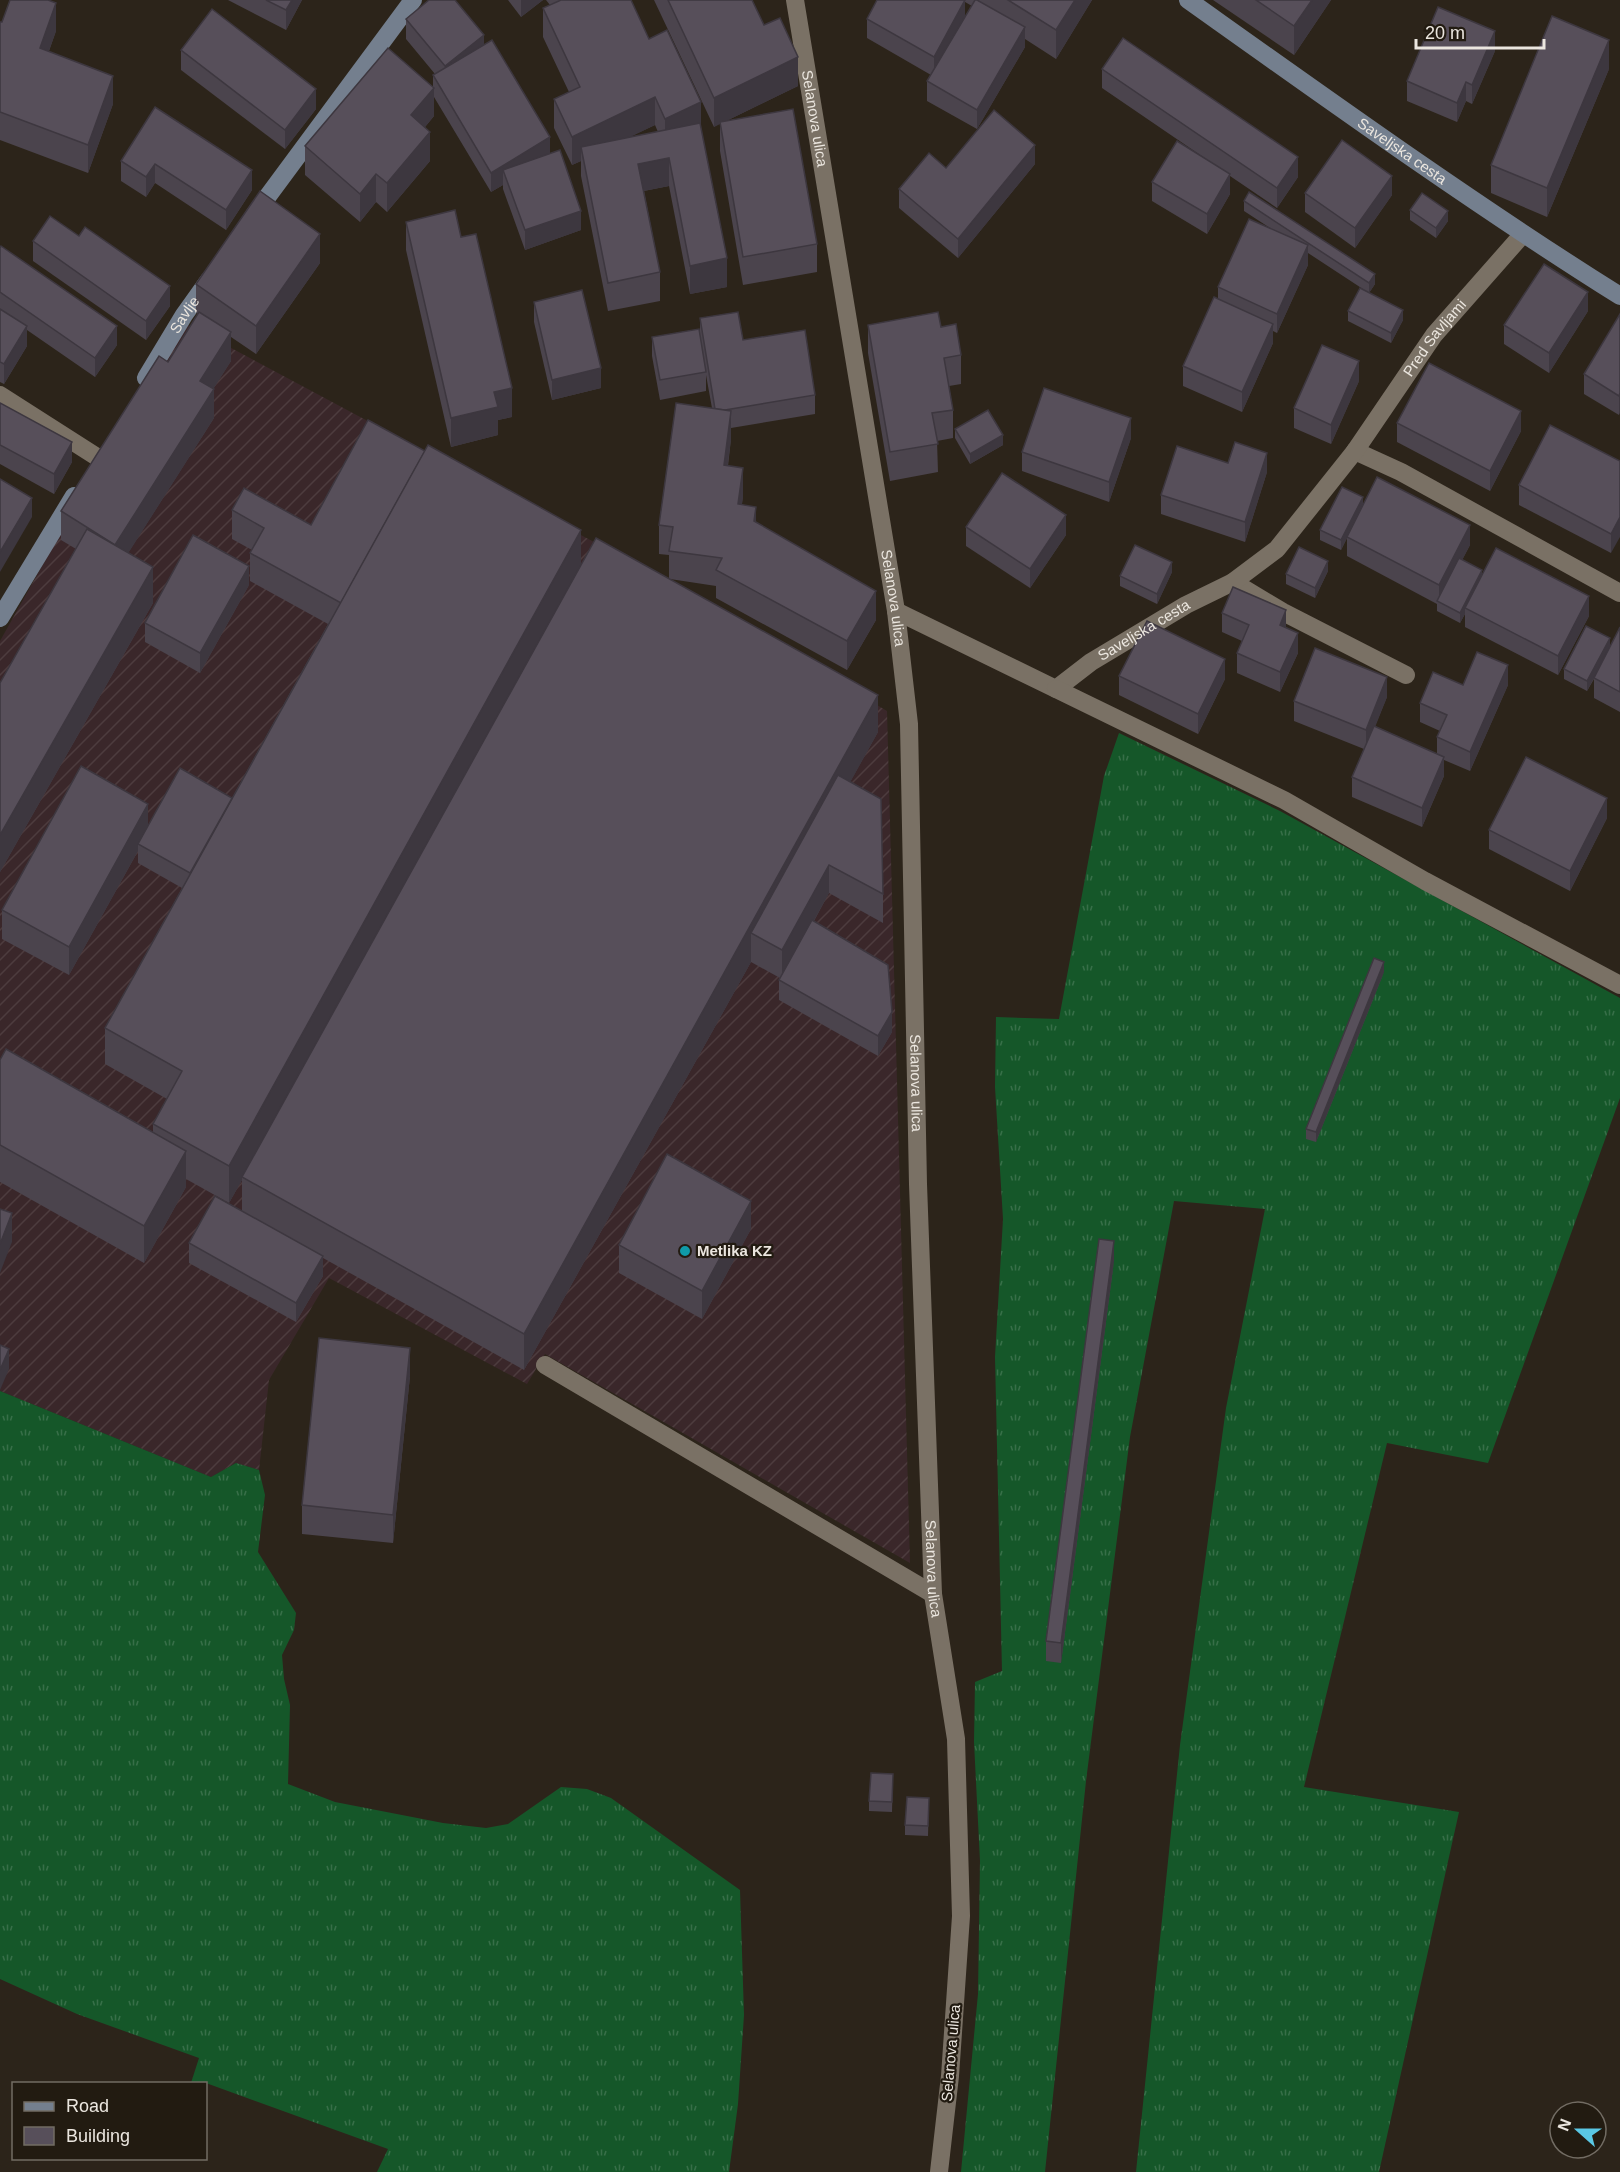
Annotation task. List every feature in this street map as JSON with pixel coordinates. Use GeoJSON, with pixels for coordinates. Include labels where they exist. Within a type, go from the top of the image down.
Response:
{"type":"FeatureCollection","features":[{"type":"Feature","properties":{"kind":"street"},"geometry":{"type":"LineString","coordinates":[[246,227],[413,0]]}},
{"type":"Feature","properties":{"kind":"street","name":"Selanova ulica"},"geometry":{"type":"LineString","coordinates":[[795,0],[896,611],[909,724],[918,1184],[933,1594],[956,1739],[961,1916],[950,2076],[939,2172]]}},
{"type":"Feature","properties":{"kind":"street","name":"Saveljska cesta"},"geometry":{"type":"LineString","coordinates":[[1188,0],[1523,234],[1620,296]]}},
{"type":"Feature","properties":{"kind":"street","name":"Pred Savljami"},"geometry":{"type":"LineString","coordinates":[[1355,451],[1434,335],[1523,234]]}},
{"type":"Feature","properties":{"kind":"street","name":"Savlje"},"geometry":{"type":"LineString","coordinates":[[134,397],[184,315],[218,266]]}},
{"type":"Feature","properties":{"kind":"street"},"geometry":{"type":"LineString","coordinates":[[0,395],[94,462],[0,618]]}},
{"type":"Feature","properties":{"kind":"street"},"geometry":{"type":"LineString","coordinates":[[1355,451],[1401,472],[1620,593]]}},
{"type":"Feature","properties":{"kind":"street","name":"Saveljska cesta"},"geometry":{"type":"LineString","coordinates":[[1056,688],[1091,662],[1186,605],[1233,582],[1277,549],[1355,451]]}},
{"type":"Feature","properties":{"kind":"street"},"geometry":{"type":"LineString","coordinates":[[1233,582],[1283,612],[1406,675]]}},
{"type":"Feature","properties":{"kind":"street"},"geometry":{"type":"LineString","coordinates":[[896,611],[1284,800],[1425,881],[1620,985]]}},
{"type":"Feature","properties":{"kind":"street"},"geometry":{"type":"LineString","coordinates":[[545,1365],[933,1594]]}},
{"type":"Feature","properties":{"kind":"shaded area"},"geometry":{"type":"Polygon","coordinates":[[[188,325],[695,596],[887,711],[910,1563],[545,1354],[527,1384],[329,1278],[269,1380],[259,1470],[236,1463],[211,1477],[0,1391],[0,641],[56,541],[188,325]]]}},
{"type":"Feature","properties":{"kind":"green space"},"geometry":{"type":"Polygon","coordinates":[[[1119,733],[1280,811],[1620,998],[1620,1098],[1488,1463],[1387,1443],[1304,1787],[1459,1812],[1379,2172],[1136,2172],[1180,1745],[1226,1408],[1265,1209],[1174,1201],[1130,1437],[1086,1781],[1045,2172],[961,2172],[978,1994],[980,1861],[974,1742],[975,1682],[1002,1671],[995,1357],[1003,1219],[995,1087],[996,1017],[1059,1019],[1104,776],[1119,733]]]}},
{"type":"Feature","properties":{"kind":"green space"},"geometry":{"type":"Polygon","coordinates":[[[0,1391],[211,1477],[236,1463],[259,1470],[265,1495],[258,1552],[296,1613],[294,1630],[282,1655],[284,1679],[290,1705],[288,1784],[335,1802],[443,1823],[486,1828],[508,1824],[561,1787],[587,1789],[611,1798],[740,1890],[744,2015],[738,2104],[729,2172],[377,2172],[388,2149],[207,2082],[191,2082],[199,2058],[77,2014],[0,1979],[0,1391]]]}},
{"type":"Feature","properties":{"kind":"building"},"geometry":{"type":"Polygon","coordinates":[[[10,0],[48,0],[56,3],[40,48],[113,76],[88,145],[0,112],[0,22],[2,22],[10,0]]]}},
{"type":"Feature","properties":{"kind":"building"},"geometry":{"type":"Polygon","coordinates":[[[266,0],[292,0],[286,10],[266,0]]]}},
{"type":"Feature","properties":{"kind":"building"},"geometry":{"type":"Polygon","coordinates":[[[429,0],[455,0],[484,35],[445,66],[406,19],[429,0]]]}},
{"type":"Feature","properties":{"kind":"building"},"geometry":{"type":"Polygon","coordinates":[[[561,0],[631,0],[649,39],[667,30],[701,102],[665,119],[655,97],[572,137],[554,99],[580,87],[543,8],[561,0]]]}},
{"type":"Feature","properties":{"kind":"building"},"geometry":{"type":"Polygon","coordinates":[[[668,0],[752,0],[764,25],[780,18],[798,57],[714,98],[668,0]]]}},
{"type":"Feature","properties":{"kind":"building"},"geometry":{"type":"Polygon","coordinates":[[[877,0],[965,0],[934,57],[867,19],[877,0]]]}},
{"type":"Feature","properties":{"kind":"building"},"geometry":{"type":"Polygon","coordinates":[[[975,0],[1025,27],[977,110],[927,81],[975,0]]]}},
{"type":"Feature","properties":{"kind":"building"},"geometry":{"type":"Polygon","coordinates":[[[1008,0],[1075,0],[1056,30],[1008,0]]]}},
{"type":"Feature","properties":{"kind":"building"},"geometry":{"type":"Polygon","coordinates":[[[1256,0],[1312,0],[1294,26],[1256,0]]]}},
{"type":"Feature","properties":{"kind":"building"},"geometry":{"type":"Polygon","coordinates":[[[1438,7],[1495,31],[1472,85],[1466,82],[1457,103],[1407,81],[1438,7]]]}},
{"type":"Feature","properties":{"kind":"building"},"geometry":{"type":"Polygon","coordinates":[[[212,9],[316,89],[285,130],[181,50],[212,9]]]}},
{"type":"Feature","properties":{"kind":"building"},"geometry":{"type":"Polygon","coordinates":[[[1552,16],[1609,40],[1547,188],[1491,165],[1552,16]]]}},
{"type":"Feature","properties":{"kind":"building"},"geometry":{"type":"Polygon","coordinates":[[[1123,38],[1298,157],[1277,188],[1102,69],[1123,38]]]}},
{"type":"Feature","properties":{"kind":"building"},"geometry":{"type":"Polygon","coordinates":[[[492,40],[550,137],[491,173],[433,75],[492,40]]]}},
{"type":"Feature","properties":{"kind":"building"},"geometry":{"type":"Polygon","coordinates":[[[388,48],[434,88],[411,115],[430,132],[387,183],[376,174],[360,194],[305,146],[388,48]]]}},
{"type":"Feature","properties":{"kind":"building"},"geometry":{"type":"Polygon","coordinates":[[[155,107],[252,170],[226,210],[155,164],[146,177],[121,161],[155,107]]]}},
{"type":"Feature","properties":{"kind":"building"},"geometry":{"type":"Polygon","coordinates":[[[793,109],[817,244],[743,257],[720,122],[793,109]]]}},
{"type":"Feature","properties":{"kind":"building"},"geometry":{"type":"Polygon","coordinates":[[[994,110],[1035,145],[958,239],[899,189],[929,153],[946,168],[994,110]]]}},
{"type":"Feature","properties":{"kind":"building"},"geometry":{"type":"Polygon","coordinates":[[[700,123],[727,258],[690,266],[669,158],[638,164],[660,272],[608,283],[581,147],[700,123]]]}},
{"type":"Feature","properties":{"kind":"building"},"geometry":{"type":"Polygon","coordinates":[[[1342,140],[1392,176],[1355,228],[1305,193],[1342,140]]]}},
{"type":"Feature","properties":{"kind":"building"},"geometry":{"type":"Polygon","coordinates":[[[1177,141],[1230,174],[1207,214],[1152,182],[1177,141]]]}},
{"type":"Feature","properties":{"kind":"building"},"geometry":{"type":"Polygon","coordinates":[[[560,150],[581,211],[525,230],[503,170],[560,150]]]}},
{"type":"Feature","properties":{"kind":"building"},"geometry":{"type":"Polygon","coordinates":[[[260,191],[320,234],[256,326],[196,284],[260,191]]]}},
{"type":"Feature","properties":{"kind":"building"},"geometry":{"type":"Polygon","coordinates":[[[1249,192],[1375,274],[1369,283],[1244,201],[1249,192]]]}},
{"type":"Feature","properties":{"kind":"building"},"geometry":{"type":"Polygon","coordinates":[[[1422,193],[1448,211],[1436,228],[1410,210],[1422,193]]]}},
{"type":"Feature","properties":{"kind":"building"},"geometry":{"type":"Polygon","coordinates":[[[455,210],[461,237],[476,234],[512,388],[494,392],[498,407],[451,418],[406,222],[455,210]]]}},
{"type":"Feature","properties":{"kind":"building"},"geometry":{"type":"Polygon","coordinates":[[[50,216],[79,236],[85,227],[170,286],[146,321],[33,241],[50,216]]]}},
{"type":"Feature","properties":{"kind":"building"},"geometry":{"type":"Polygon","coordinates":[[[1249,219],[1308,245],[1277,314],[1218,287],[1249,219]]]}},
{"type":"Feature","properties":{"kind":"building"},"geometry":{"type":"Polygon","coordinates":[[[1,246],[117,326],[95,358],[0,292],[1,246]]]}},
{"type":"Feature","properties":{"kind":"building"},"geometry":{"type":"Polygon","coordinates":[[[1544,264],[1588,292],[1549,353],[1504,325],[1544,264]]]}},
{"type":"Feature","properties":{"kind":"building"},"geometry":{"type":"Polygon","coordinates":[[[1360,288],[1403,310],[1391,333],[1348,311],[1360,288]]]}},
{"type":"Feature","properties":{"kind":"building"},"geometry":{"type":"Polygon","coordinates":[[[582,290],[601,368],[552,380],[534,302],[582,290]]]}},
{"type":"Feature","properties":{"kind":"building"},"geometry":{"type":"Polygon","coordinates":[[[1214,297],[1273,324],[1242,392],[1183,366],[1214,297]]]}},
{"type":"Feature","properties":{"kind":"building"},"geometry":{"type":"Polygon","coordinates":[[[0,309],[27,326],[4,364],[0,362],[0,309]]]}},
{"type":"Feature","properties":{"kind":"building"},"geometry":{"type":"Polygon","coordinates":[[[199,312],[231,332],[200,381],[214,389],[115,545],[61,511],[159,356],[168,362],[199,312]]]}},
{"type":"Feature","properties":{"kind":"building"},"geometry":{"type":"Polygon","coordinates":[[[738,312],[743,340],[805,330],[815,395],[725,410],[715,409],[700,318],[738,312]]]}},
{"type":"Feature","properties":{"kind":"building"},"geometry":{"type":"Polygon","coordinates":[[[938,312],[941,327],[956,324],[961,355],[944,358],[953,410],[932,413],[938,444],[890,452],[868,325],[938,312]]]}},
{"type":"Feature","properties":{"kind":"building"},"geometry":{"type":"Polygon","coordinates":[[[1620,314],[1620,393],[1619,396],[1584,374],[1620,314]]]}},
{"type":"Feature","properties":{"kind":"building"},"geometry":{"type":"Polygon","coordinates":[[[699,329],[706,372],[660,380],[652,337],[699,329]]]}},
{"type":"Feature","properties":{"kind":"building"},"geometry":{"type":"Polygon","coordinates":[[[1322,345],[1359,361],[1331,425],[1294,408],[1322,345]]]}},
{"type":"Feature","properties":{"kind":"building"},"geometry":{"type":"Polygon","coordinates":[[[1429,363],[1521,411],[1490,471],[1397,423],[1429,363]]]}},
{"type":"Feature","properties":{"kind":"building"},"geometry":{"type":"Polygon","coordinates":[[[1044,388],[1131,418],[1109,482],[1022,452],[1044,388]]]}},
{"type":"Feature","properties":{"kind":"building"},"geometry":{"type":"Polygon","coordinates":[[[0,403],[72,442],[54,474],[0,445],[0,403]]]}},
{"type":"Feature","properties":{"kind":"building"},"geometry":{"type":"Polygon","coordinates":[[[676,403],[731,411],[724,465],[743,468],[738,504],[756,507],[754,521],[876,591],[847,641],[716,570],[722,558],[669,551],[673,527],[659,525],[676,403]]]}},
{"type":"Feature","properties":{"kind":"building"},"geometry":{"type":"Polygon","coordinates":[[[988,410],[1003,435],[970,454],[955,429],[988,410]]]}},
{"type":"Feature","properties":{"kind":"building"},"geometry":{"type":"Polygon","coordinates":[[[368,420],[425,451],[341,603],[250,553],[264,528],[232,510],[244,488],[311,525],[368,420]]]}},
{"type":"Feature","properties":{"kind":"building"},"geometry":{"type":"Polygon","coordinates":[[[1550,425],[1620,461],[1620,517],[1611,534],[1519,485],[1550,425]]]}},
{"type":"Feature","properties":{"kind":"building"},"geometry":{"type":"Polygon","coordinates":[[[1235,442],[1267,453],[1245,522],[1161,495],[1177,446],[1228,463],[1235,442]]]}},
{"type":"Feature","properties":{"kind":"building"},"geometry":{"type":"Polygon","coordinates":[[[428,445],[581,530],[229,1166],[153,1124],[182,1071],[105,1028],[428,445]]]}},
{"type":"Feature","properties":{"kind":"building"},"geometry":{"type":"Polygon","coordinates":[[[1002,473],[1066,515],[1030,569],[966,527],[1002,473]]]}},
{"type":"Feature","properties":{"kind":"building"},"geometry":{"type":"Polygon","coordinates":[[[1377,477],[1470,525],[1439,585],[1347,537],[1377,477]]]}},
{"type":"Feature","properties":{"kind":"building"},"geometry":{"type":"Polygon","coordinates":[[[0,479],[32,498],[0,552],[0,479]]]}},
{"type":"Feature","properties":{"kind":"building"},"geometry":{"type":"Polygon","coordinates":[[[1342,487],[1363,497],[1341,540],[1320,530],[1342,487]]]}},
{"type":"Feature","properties":{"kind":"building"},"geometry":{"type":"Polygon","coordinates":[[[87,529],[153,567],[0,835],[0,683],[87,529]]]}},
{"type":"Feature","properties":{"kind":"building"},"geometry":{"type":"Polygon","coordinates":[[[193,535],[249,566],[200,653],[145,623],[193,535]]]}},
{"type":"Feature","properties":{"kind":"building"},"geometry":{"type":"Polygon","coordinates":[[[596,538],[878,695],[524,1334],[242,1177],[596,538]]]}},
{"type":"Feature","properties":{"kind":"building"},"geometry":{"type":"Polygon","coordinates":[[[1135,545],[1172,562],[1157,594],[1120,576],[1135,545]]]}},
{"type":"Feature","properties":{"kind":"building"},"geometry":{"type":"Polygon","coordinates":[[[1299,547],[1328,561],[1315,588],[1286,574],[1299,547]]]}},
{"type":"Feature","properties":{"kind":"building"},"geometry":{"type":"Polygon","coordinates":[[[1496,548],[1589,596],[1558,656],[1465,608],[1496,548]]]}},
{"type":"Feature","properties":{"kind":"building"},"geometry":{"type":"Polygon","coordinates":[[[1459,558],[1482,570],[1460,613],[1437,601],[1459,558]]]}},
{"type":"Feature","properties":{"kind":"building"},"geometry":{"type":"Polygon","coordinates":[[[1233,587],[1286,610],[1280,625],[1298,633],[1280,672],[1237,653],[1249,625],[1222,613],[1233,587]]]}},
{"type":"Feature","properties":{"kind":"building"},"geometry":{"type":"Polygon","coordinates":[[[1147,621],[1225,659],[1198,714],[1119,676],[1147,621]]]}},
{"type":"Feature","properties":{"kind":"building"},"geometry":{"type":"Polygon","coordinates":[[[1586,626],[1610,638],[1587,681],[1564,669],[1586,626]]]}},
{"type":"Feature","properties":{"kind":"building"},"geometry":{"type":"Polygon","coordinates":[[[1620,627],[1620,692],[1594,678],[1620,627]]]}},
{"type":"Feature","properties":{"kind":"building"},"geometry":{"type":"Polygon","coordinates":[[[1315,648],[1387,677],[1366,730],[1294,701],[1315,648]]]}},
{"type":"Feature","properties":{"kind":"building"},"geometry":{"type":"Polygon","coordinates":[[[1477,652],[1508,665],[1470,752],[1437,737],[1447,715],[1420,703],[1433,672],[1463,685],[1477,652]]]}},
{"type":"Feature","properties":{"kind":"building"},"geometry":{"type":"Polygon","coordinates":[[[1374,726],[1444,757],[1422,808],[1352,777],[1374,726]]]}},
{"type":"Feature","properties":{"kind":"building"},"geometry":{"type":"Polygon","coordinates":[[[1526,757],[1607,798],[1570,871],[1489,830],[1526,757]]]}},
{"type":"Feature","properties":{"kind":"building"},"geometry":{"type":"Polygon","coordinates":[[[81,766],[148,804],[69,947],[2,910],[81,766]]]}},
{"type":"Feature","properties":{"kind":"building"},"geometry":{"type":"Polygon","coordinates":[[[180,768],[232,798],[190,873],[138,844],[180,768]]]}},
{"type":"Feature","properties":{"kind":"building"},"geometry":{"type":"Polygon","coordinates":[[[838,775],[881,799],[883,894],[829,865],[782,950],[751,933],[838,775]]]}},
{"type":"Feature","properties":{"kind":"building"},"geometry":{"type":"Polygon","coordinates":[[[812,920],[888,965],[892,1012],[878,1036],[779,980],[812,920]]]}},
{"type":"Feature","properties":{"kind":"building"},"geometry":{"type":"Polygon","coordinates":[[[1374,958],[1384,962],[1316,1132],[1306,1129],[1374,958]]]}},
{"type":"Feature","properties":{"kind":"building"},"geometry":{"type":"Polygon","coordinates":[[[6,1049],[186,1151],[144,1226],[0,1145],[0,1060],[6,1049]]]}},
{"type":"Feature","properties":{"kind":"building","name":"Metlika KZ"},"geometry":{"type":"Polygon","coordinates":[[[667,1154],[751,1201],[702,1291],[619,1245],[667,1154]]]}},
{"type":"Feature","properties":{"kind":"building"},"geometry":{"type":"Polygon","coordinates":[[[215,1196],[323,1256],[296,1303],[189,1243],[215,1196]]]}},
{"type":"Feature","properties":{"kind":"building"},"geometry":{"type":"Polygon","coordinates":[[[0,1209],[12,1213],[0,1244],[0,1209]]]}},
{"type":"Feature","properties":{"kind":"building"},"geometry":{"type":"Polygon","coordinates":[[[1099,1239],[1114,1241],[1061,1643],[1046,1641],[1099,1239]]]}},
{"type":"Feature","properties":{"kind":"building"},"geometry":{"type":"Polygon","coordinates":[[[319,1338],[410,1348],[393,1515],[302,1505],[319,1338]]]}},
{"type":"Feature","properties":{"kind":"building"},"geometry":{"type":"Polygon","coordinates":[[[0,1345],[9,1349],[0,1370],[0,1345]]]}},
{"type":"Feature","properties":{"kind":"building"},"geometry":{"type":"Polygon","coordinates":[[[871,1773],[893,1774],[892,1802],[869,1801],[871,1773]]]}},
{"type":"Feature","properties":{"kind":"building"},"geometry":{"type":"Polygon","coordinates":[[[907,1797],[929,1798],[928,1826],[905,1825],[907,1797]]]}},
{"type":"Feature","properties":{"kind":"place","name":"Metlika KZ"},"geometry":{"type":"Point","coordinates":[685,1251]}}]}
